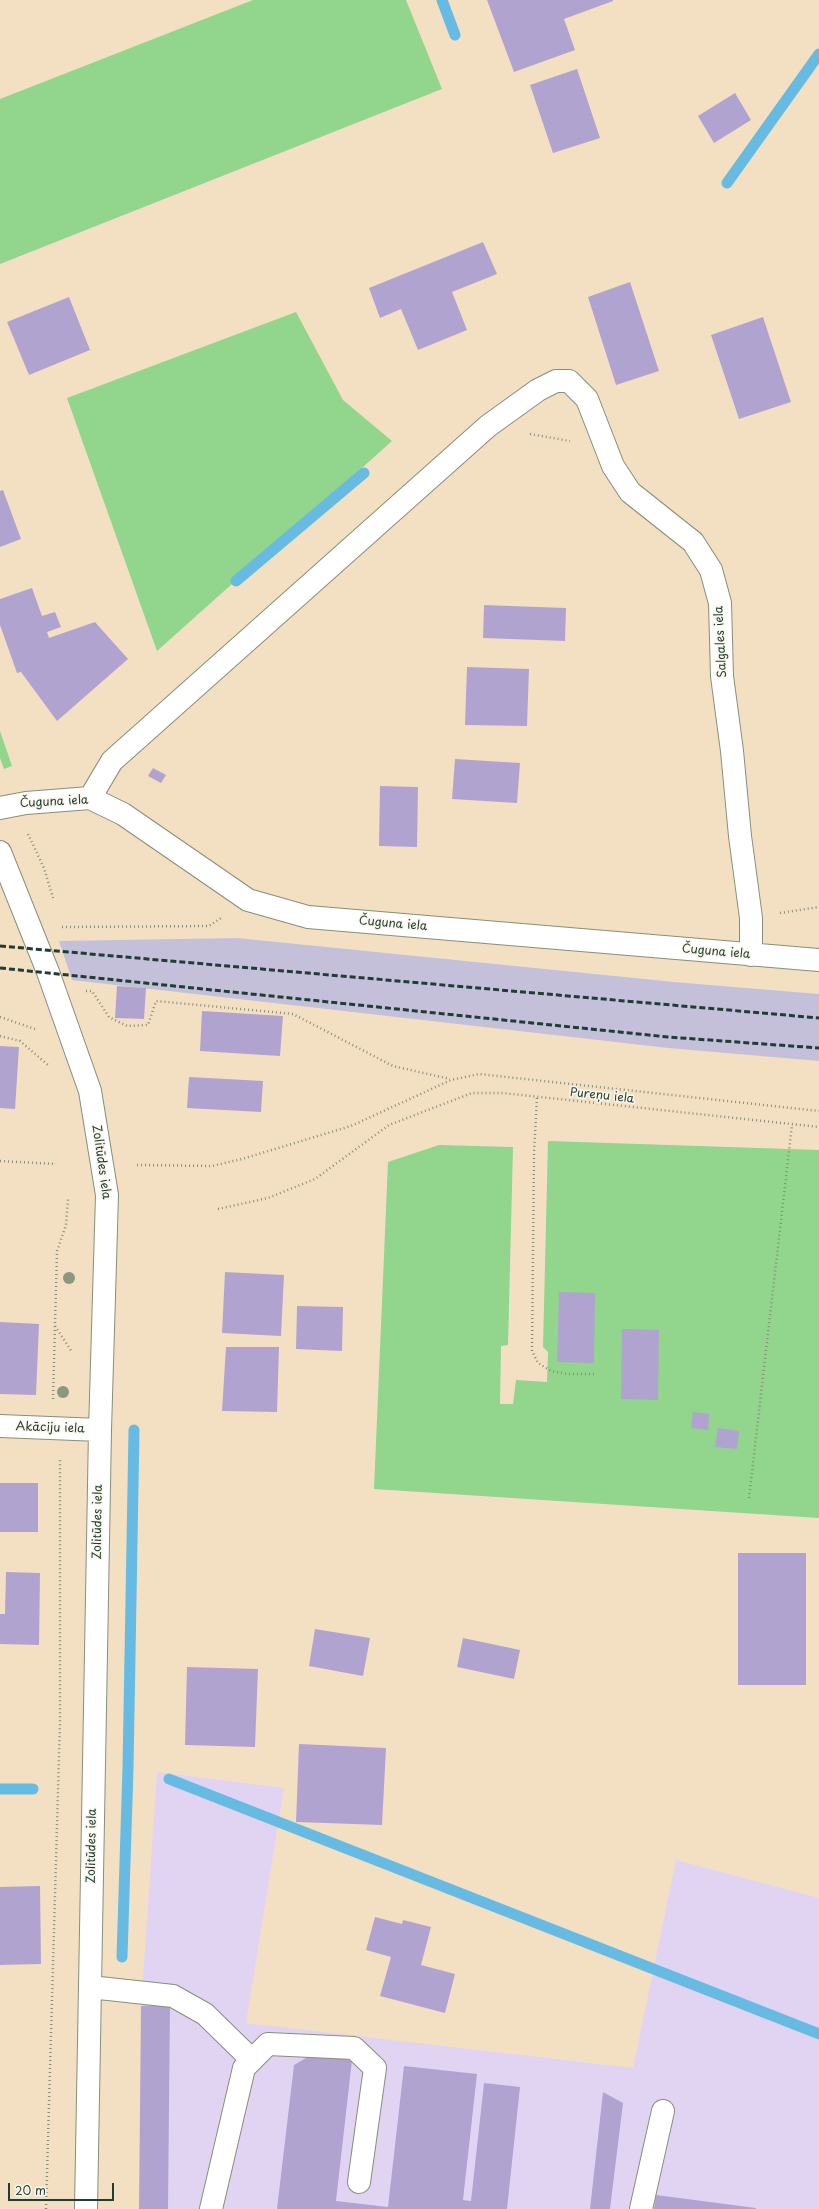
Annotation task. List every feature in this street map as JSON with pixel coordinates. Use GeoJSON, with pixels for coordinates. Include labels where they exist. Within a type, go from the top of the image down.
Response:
{"type":"FeatureCollection","features":[{"type":"Feature","properties":{"kind":"street","name":"Salgales iela"},"geometry":{"type":"LineString","coordinates":[[488,426],[538,390],[556,381],[569,381],[587,399],[612,466],[630,492],[693,542],[712,570],[720,603],[722,676],[751,918],[751,955]]}},
{"type":"Feature","properties":{"kind":"street"},"geometry":{"type":"LineString","coordinates":[[90,798],[112,761],[488,426]]}},
{"type":"Feature","properties":{"kind":"street","name":"Čuguna iela"},"geometry":{"type":"LineString","coordinates":[[0,808],[26,803],[90,798],[123,814],[248,900],[308,917],[819,960]]}},
{"type":"Feature","properties":{"kind":"street","name":"Zolitūdes iela"},"geometry":{"type":"LineString","coordinates":[[2,865],[53,987],[90,1091],[107,1195],[100,1430],[86,2209]]}},
{"type":"Feature","properties":{"kind":"street","name":"Akāciju iela"},"geometry":{"type":"LineString","coordinates":[[0,1426],[100,1430]]}},
{"type":"Feature","properties":{"kind":"street"},"geometry":{"type":"LineString","coordinates":[[90,1987],[173,1996],[206,2014],[252,2060]]}},
{"type":"Feature","properties":{"kind":"street"},"geometry":{"type":"LineString","coordinates":[[211,2209],[244,2068],[268,2044],[354,2048],[375,2068],[359,2182]]}},
{"type":"Feature","properties":{"kind":"street"},"geometry":{"type":"LineString","coordinates":[[641,2209],[663,2111]]}},
{"type":"Feature","properties":{"kind":"path"},"geometry":{"type":"LineString","coordinates":[[488,426],[605,448]]}},
{"type":"Feature","properties":{"kind":"path"},"geometry":{"type":"LineString","coordinates":[[61,927],[209,926],[248,900]]}},
{"type":"Feature","properties":{"kind":"path"},"geometry":{"type":"LineString","coordinates":[[751,918],[819,907]]}},
{"type":"Feature","properties":{"kind":"path"},"geometry":{"type":"LineString","coordinates":[[53,987],[92,991],[109,1017],[127,1026],[148,1025],[156,1001],[293,1014],[393,1066],[451,1080]]}},
{"type":"Feature","properties":{"kind":"path"},"geometry":{"type":"LineString","coordinates":[[0,1017],[42,1031]]}},
{"type":"Feature","properties":{"kind":"path"},"geometry":{"type":"LineString","coordinates":[[0,1036],[20,1041],[52,1068]]}},
{"type":"Feature","properties":{"kind":"path"},"geometry":{"type":"LineString","coordinates":[[137,1165],[212,1166],[242,1159],[351,1126],[451,1080],[479,1074],[819,1111]]}},
{"type":"Feature","properties":{"kind":"path","name":"Pureņu iela"},"geometry":{"type":"LineString","coordinates":[[218,1209],[268,1198],[315,1179],[389,1125],[472,1093],[503,1092],[537,1098],[819,1127]]}},
{"type":"Feature","properties":{"kind":"path"},"geometry":{"type":"LineString","coordinates":[[537,1098],[534,1153],[532,1351],[538,1363],[551,1371],[568,1374],[596,1374]]}},
{"type":"Feature","properties":{"kind":"path"},"geometry":{"type":"LineString","coordinates":[[749,1498],[792,1125]]}},
{"type":"Feature","properties":{"kind":"path"},"geometry":{"type":"LineString","coordinates":[[0,1161],[56,1164]]}},
{"type":"Feature","properties":{"kind":"path"},"geometry":{"type":"LineString","coordinates":[[46,2209],[60,1721],[60,1428],[53,1414],[54,1326],[57,1251],[66,1225],[68,1199]]}},
{"type":"Feature","properties":{"kind":"path"},"geometry":{"type":"LineString","coordinates":[[54,1326],[73,1354]]}},
{"type":"Feature","properties":{"kind":"shaded area"},"geometry":{"type":"Polygon","coordinates":[[[237,938],[674,982],[819,994],[819,1061],[668,1048],[72,980],[59,941],[237,938]]]}},
{"type":"Feature","properties":{"kind":"shaded area"},"geometry":{"type":"Polygon","coordinates":[[[157,1772],[284,1788],[246,2023],[633,2068],[676,1860],[819,1898],[819,2209],[139,2209],[142,1992],[157,1772]]]}},
{"type":"Feature","properties":{"kind":"green space"},"geometry":{"type":"Polygon","coordinates":[[[253,0],[406,0],[442,89],[0,264],[0,99],[253,0]]]}},
{"type":"Feature","properties":{"kind":"green space"},"geometry":{"type":"Polygon","coordinates":[[[296,312],[343,400],[392,441],[157,651],[67,398],[296,312]]]}},
{"type":"Feature","properties":{"kind":"green space"},"geometry":{"type":"Polygon","coordinates":[[[0,731],[12,766],[4,769],[0,758],[0,731]]]}},
{"type":"Feature","properties":{"kind":"green space"},"geometry":{"type":"Polygon","coordinates":[[[548,1141],[819,1150],[819,1518],[374,1489],[388,1162],[439,1145],[513,1147],[508,1345],[501,1346],[500,1404],[513,1404],[516,1380],[547,1382],[548,1352],[543,1347],[548,1141]]]}},
{"type":"Feature","properties":{"kind":"building"},"geometry":{"type":"Polygon","coordinates":[[[487,0],[613,1],[564,19],[575,50],[514,72],[487,0]]]}},
{"type":"Feature","properties":{"kind":"building"},"geometry":{"type":"Polygon","coordinates":[[[577,69],[600,138],[553,153],[530,85],[577,69]]]}},
{"type":"Feature","properties":{"kind":"building"},"geometry":{"type":"Polygon","coordinates":[[[735,93],[751,120],[714,143],[698,116],[735,93]]]}},
{"type":"Feature","properties":{"kind":"building"},"geometry":{"type":"Polygon","coordinates":[[[483,242],[497,274],[452,292],[467,330],[418,350],[401,309],[380,318],[369,288],[483,242]]]}},
{"type":"Feature","properties":{"kind":"building"},"geometry":{"type":"Polygon","coordinates":[[[630,282],[659,371],[616,385],[588,297],[630,282]]]}},
{"type":"Feature","properties":{"kind":"building"},"geometry":{"type":"Polygon","coordinates":[[[69,297],[90,350],[29,375],[7,322],[69,297]]]}},
{"type":"Feature","properties":{"kind":"building"},"geometry":{"type":"Polygon","coordinates":[[[763,317],[791,402],[739,419],[711,335],[763,317]]]}},
{"type":"Feature","properties":{"kind":"building"},"geometry":{"type":"Polygon","coordinates":[[[3,490],[21,539],[0,547],[0,491],[3,490]]]}},
{"type":"Feature","properties":{"kind":"building"},"geometry":{"type":"Polygon","coordinates":[[[32,588],[42,616],[55,612],[61,627],[47,632],[49,638],[95,622],[128,659],[57,721],[21,672],[17,673],[0,625],[0,599],[32,588]]]}},
{"type":"Feature","properties":{"kind":"building"},"geometry":{"type":"Polygon","coordinates":[[[484,605],[566,608],[565,641],[483,638],[484,605]]]}},
{"type":"Feature","properties":{"kind":"building"},"geometry":{"type":"Polygon","coordinates":[[[467,667],[529,669],[527,726],[465,725],[467,667]]]}},
{"type":"Feature","properties":{"kind":"building"},"geometry":{"type":"Polygon","coordinates":[[[455,759],[520,763],[517,803],[452,799],[455,759]]]}},
{"type":"Feature","properties":{"kind":"building"},"geometry":{"type":"Polygon","coordinates":[[[153,768],[166,775],[161,783],[148,776],[153,768]]]}},
{"type":"Feature","properties":{"kind":"building"},"geometry":{"type":"Polygon","coordinates":[[[380,786],[418,787],[417,847],[379,846],[380,786]]]}},
{"type":"Feature","properties":{"kind":"building"},"geometry":{"type":"Polygon","coordinates":[[[117,986],[146,988],[144,1019],[115,1018],[117,986]]]}},
{"type":"Feature","properties":{"kind":"building"},"geometry":{"type":"Polygon","coordinates":[[[202,1011],[283,1016],[280,1056],[200,1051],[202,1011]]]}},
{"type":"Feature","properties":{"kind":"building"},"geometry":{"type":"Polygon","coordinates":[[[0,1046],[19,1047],[15,1109],[0,1108],[0,1046]]]}},
{"type":"Feature","properties":{"kind":"building"},"geometry":{"type":"Polygon","coordinates":[[[189,1077],[263,1081],[261,1112],[187,1108],[189,1077]]]}},
{"type":"Feature","properties":{"kind":"building"},"geometry":{"type":"Polygon","coordinates":[[[225,1272],[284,1275],[281,1336],[222,1333],[225,1272]]]}},
{"type":"Feature","properties":{"kind":"building"},"geometry":{"type":"Polygon","coordinates":[[[559,1292],[595,1293],[594,1363],[557,1362],[559,1292]]]}},
{"type":"Feature","properties":{"kind":"building"},"geometry":{"type":"Polygon","coordinates":[[[297,1306],[343,1307],[342,1351],[296,1349],[297,1306]]]}},
{"type":"Feature","properties":{"kind":"building"},"geometry":{"type":"Polygon","coordinates":[[[0,1322],[39,1324],[36,1395],[0,1394],[0,1322]]]}},
{"type":"Feature","properties":{"kind":"building"},"geometry":{"type":"Polygon","coordinates":[[[622,1329],[659,1330],[658,1400],[621,1399],[622,1329]]]}},
{"type":"Feature","properties":{"kind":"building"},"geometry":{"type":"Polygon","coordinates":[[[226,1347],[279,1347],[277,1412],[222,1411],[226,1347]]]}},
{"type":"Feature","properties":{"kind":"building"},"geometry":{"type":"Polygon","coordinates":[[[693,1412],[709,1414],[708,1430],[691,1428],[693,1412]]]}},
{"type":"Feature","properties":{"kind":"building"},"geometry":{"type":"Polygon","coordinates":[[[718,1428],[739,1431],[737,1449],[715,1447],[718,1428]]]}},
{"type":"Feature","properties":{"kind":"building"},"geometry":{"type":"Polygon","coordinates":[[[0,1483],[38,1483],[38,1532],[0,1532],[0,1483]]]}},
{"type":"Feature","properties":{"kind":"building"},"geometry":{"type":"Polygon","coordinates":[[[738,1553],[806,1553],[806,1685],[738,1685],[738,1553]]]}},
{"type":"Feature","properties":{"kind":"building"},"geometry":{"type":"Polygon","coordinates":[[[6,1572],[40,1573],[39,1645],[0,1644],[0,1614],[5,1614],[6,1572]]]}},
{"type":"Feature","properties":{"kind":"building"},"geometry":{"type":"Polygon","coordinates":[[[315,1629],[370,1638],[363,1676],[309,1666],[315,1629]]]}},
{"type":"Feature","properties":{"kind":"building"},"geometry":{"type":"Polygon","coordinates":[[[463,1638],[520,1650],[514,1679],[457,1667],[463,1638]]]}},
{"type":"Feature","properties":{"kind":"building"},"geometry":{"type":"Polygon","coordinates":[[[187,1667],[258,1669],[255,1747],[185,1745],[187,1667]]]}},
{"type":"Feature","properties":{"kind":"building"},"geometry":{"type":"Polygon","coordinates":[[[299,1744],[386,1748],[382,1825],[296,1822],[299,1744]]]}},
{"type":"Feature","properties":{"kind":"building"},"geometry":{"type":"Polygon","coordinates":[[[40,1886],[41,1964],[0,1965],[0,1887],[40,1886]]]}},
{"type":"Feature","properties":{"kind":"building"},"geometry":{"type":"Polygon","coordinates":[[[375,1917],[402,1924],[403,1920],[431,1927],[421,1965],[455,1974],[445,2013],[380,1996],[391,1957],[366,1950],[375,1917]]]}},
{"type":"Feature","properties":{"kind":"building"},"geometry":{"type":"Polygon","coordinates":[[[170,2005],[168,2209],[139,2209],[141,2006],[170,2005]]]}},
{"type":"Feature","properties":{"kind":"building"},"geometry":{"type":"Polygon","coordinates":[[[311,2055],[352,2060],[336,2201],[388,2207],[404,2066],[477,2074],[463,2200],[471,2201],[484,2083],[520,2087],[507,2209],[277,2209],[294,2065],[311,2055]]]}},
{"type":"Feature","properties":{"kind":"building"},"geometry":{"type":"Polygon","coordinates":[[[603,2092],[623,2103],[610,2209],[590,2209],[603,2092]]]}},
{"type":"Feature","properties":{"kind":"building"},"geometry":{"type":"Polygon","coordinates":[[[656,2195],[756,2208],[756,2209],[654,2209],[656,2195]]]}},
{"type":"Feature","properties":{"kind":"waterway"},"geometry":{"type":"LineString","coordinates":[[442,0],[455,35]]}},
{"type":"Feature","properties":{"kind":"waterway"},"geometry":{"type":"LineString","coordinates":[[727,183],[819,54]]}},
{"type":"Feature","properties":{"kind":"waterway"},"geometry":{"type":"LineString","coordinates":[[236,581],[364,473]]}},
{"type":"Feature","properties":{"kind":"waterway"},"geometry":{"type":"LineString","coordinates":[[122,1957],[128,1768],[134,1430]]}},
{"type":"Feature","properties":{"kind":"waterway"},"geometry":{"type":"LineString","coordinates":[[169,1779],[819,2034]]}},
{"type":"Feature","properties":{"kind":"waterway"},"geometry":{"type":"LineString","coordinates":[[0,1789],[33,1789]]}},
{"type":"Feature","properties":{"kind":"railway"},"geometry":{"type":"LineString","coordinates":[[0,946],[819,1018]]}},
{"type":"Feature","properties":{"kind":"railway"},"geometry":{"type":"LineString","coordinates":[[0,968],[668,1037],[819,1048]]}}]}
